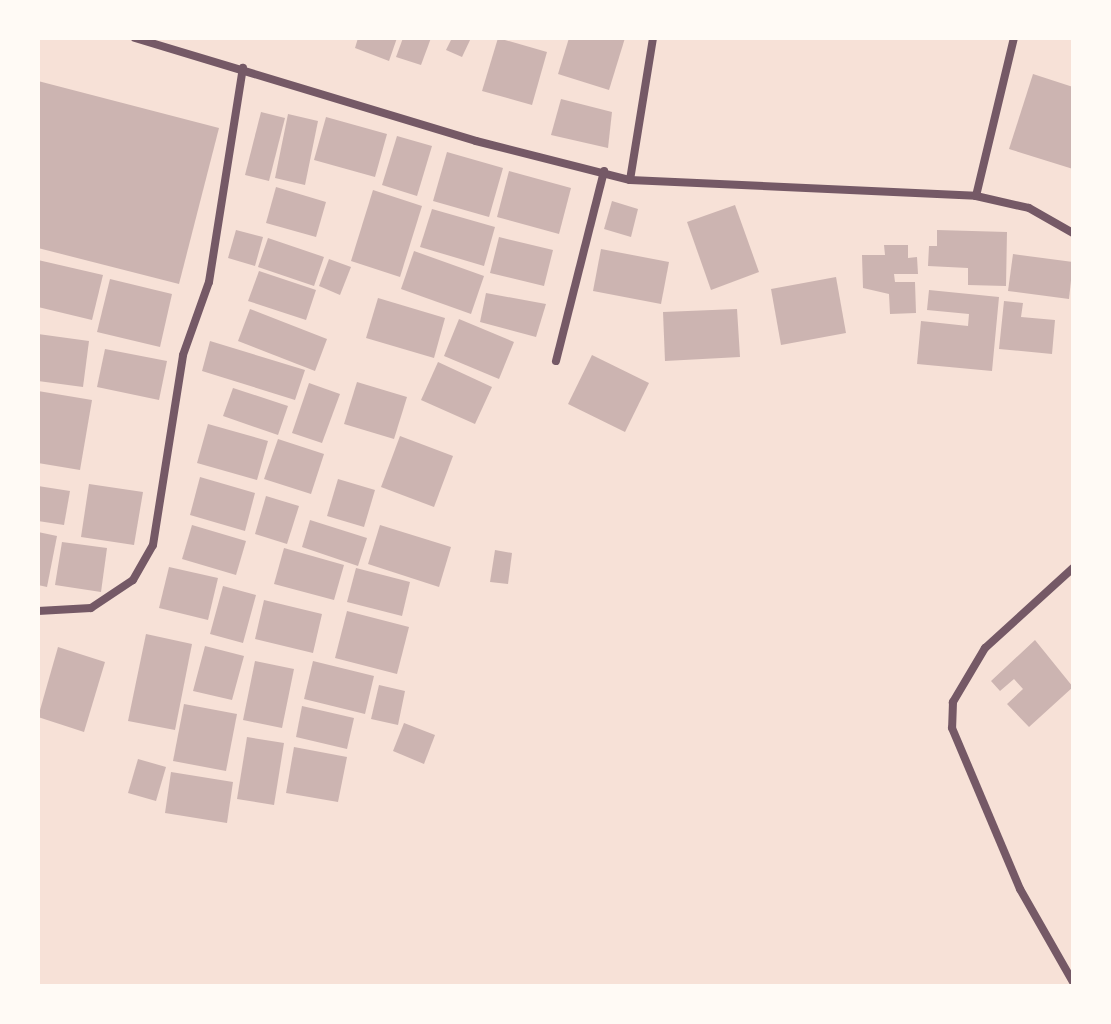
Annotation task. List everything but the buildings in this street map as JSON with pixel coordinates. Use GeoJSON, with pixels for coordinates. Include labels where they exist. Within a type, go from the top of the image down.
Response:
{"type":"FeatureCollection","features":[{"type":"Feature","properties":{"kind":"street"},"geometry":{"type":"LineString","coordinates":[[135,38],[243,68],[476,141],[630,180],[976,196],[1029,208],[1073,233]]}},
{"type":"Feature","properties":{"kind":"street"},"geometry":{"type":"LineString","coordinates":[[630,180],[653,38]]}},
{"type":"Feature","properties":{"kind":"street"},"geometry":{"type":"LineString","coordinates":[[976,196],[1014,38]]}},
{"type":"Feature","properties":{"kind":"street"},"geometry":{"type":"LineString","coordinates":[[38,611],[91,608],[133,580],[153,545],[183,355],[209,282],[243,68]]}},
{"type":"Feature","properties":{"kind":"street"},"geometry":{"type":"LineString","coordinates":[[556,361],[604,171]]}},
{"type":"Feature","properties":{"kind":"street"},"geometry":{"type":"LineString","coordinates":[[1073,568],[985,648],[953,702],[952,728],[1020,889],[1073,982]]}}]}
